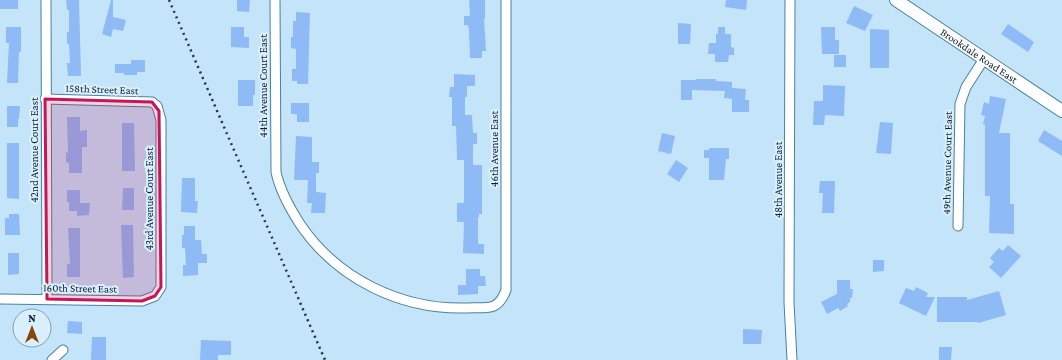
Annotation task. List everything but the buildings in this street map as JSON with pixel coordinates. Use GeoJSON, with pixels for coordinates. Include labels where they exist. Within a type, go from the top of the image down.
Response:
{"type":"FeatureCollection","features":[{"type":"Feature","properties":{"kind":"main road","name":"Brookdale Road East"},"geometry":{"type":"LineString","coordinates":[[896,0],[1062,111]]}},
{"type":"Feature","properties":{"kind":"street","name":"42nd Avenue Court East"},"geometry":{"type":"LineString","coordinates":[[46,0],[45,99],[47,299]]}},
{"type":"Feature","properties":{"kind":"street","name":"44th Avenue Court East"},"geometry":{"type":"LineString","coordinates":[[275,0],[276,172],[279,185],[285,198],[306,232],[320,249],[352,276],[395,298],[433,306],[458,308],[493,307],[499,304],[503,297]]}},
{"type":"Feature","properties":{"kind":"street","name":"46th Avenue East"},"geometry":{"type":"LineString","coordinates":[[503,297],[506,290],[506,0]]}},
{"type":"Feature","properties":{"kind":"street","name":"48th Avenue East"},"geometry":{"type":"LineString","coordinates":[[790,0],[789,302],[792,360]]}},
{"type":"Feature","properties":{"kind":"street","name":"49th Avenue Court East"},"geometry":{"type":"LineString","coordinates":[[958,226],[960,104],[966,87],[984,59]]}},
{"type":"Feature","properties":{"kind":"street","name":"158th Street East"},"geometry":{"type":"LineString","coordinates":[[45,99],[152,102],[157,106]]}},
{"type":"Feature","properties":{"kind":"street","name":"43rd Avenue Court East"},"geometry":{"type":"LineString","coordinates":[[157,106],[161,120],[160,287],[158,293]]}},
{"type":"Feature","properties":{"kind":"street","name":"160th Street East"},"geometry":{"type":"LineString","coordinates":[[0,299],[142,301],[155,296],[158,293]]}},
{"type":"Feature","properties":{"kind":"street"},"geometry":{"type":"LineString","coordinates":[[52,360],[63,350]]}},
{"type":"Feature","properties":{"kind":"highlighted area"},"geometry":{"type":"Polygon","coordinates":[[[45,99],[152,102],[159,111],[161,287],[155,296],[142,301],[47,299],[45,99]]]}},
{"type":"Feature","properties":{"kind":"railway"},"geometry":{"type":"LineString","coordinates":[[169,0],[325,360]]}}]}
